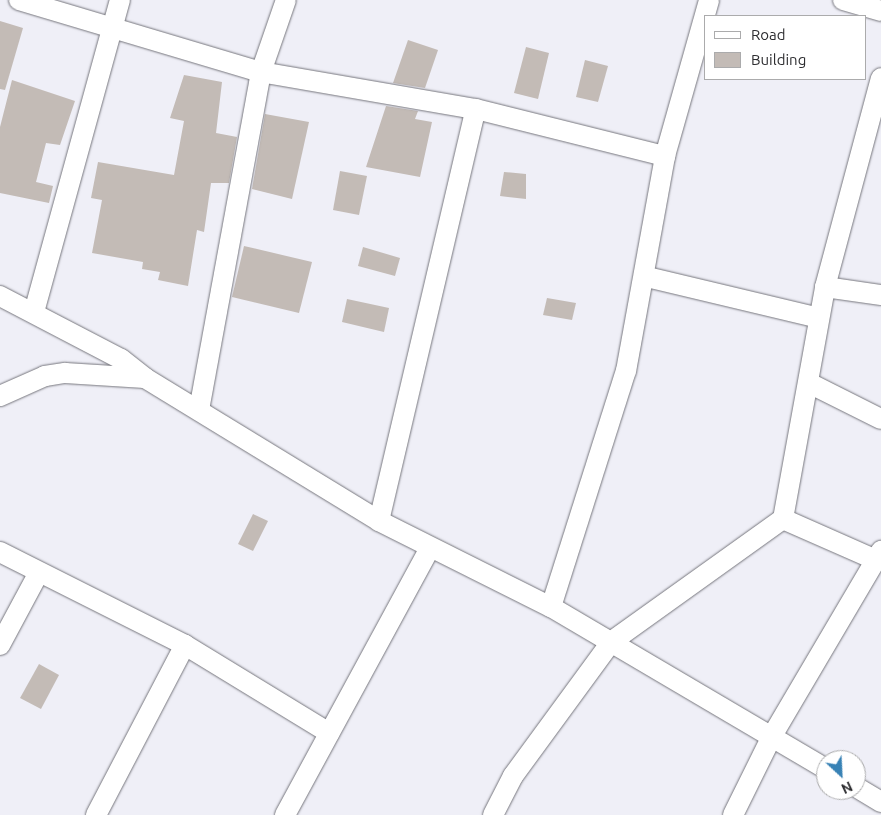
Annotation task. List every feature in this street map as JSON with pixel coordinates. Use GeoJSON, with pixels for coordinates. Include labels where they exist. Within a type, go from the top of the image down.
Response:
{"type":"FeatureCollection","features":[{"type":"Feature","properties":{"kind":"street"},"geometry":{"type":"LineString","coordinates":[[19,0],[66,8],[112,30],[261,72],[476,109],[665,156]]}},
{"type":"Feature","properties":{"kind":"street"},"geometry":{"type":"LineString","coordinates":[[34,312],[120,0]]}},
{"type":"Feature","properties":{"kind":"street"},"geometry":{"type":"LineString","coordinates":[[199,410],[261,72],[286,0]]}},
{"type":"Feature","properties":{"kind":"street"},"geometry":{"type":"LineString","coordinates":[[705,15],[709,0]]}},
{"type":"Feature","properties":{"kind":"street"},"geometry":{"type":"LineString","coordinates":[[843,0],[881,11]]}},
{"type":"Feature","properties":{"kind":"street"},"geometry":{"type":"LineString","coordinates":[[551,607],[603,456],[647,277],[665,156],[704,18]]}},
{"type":"Feature","properties":{"kind":"street"},"geometry":{"type":"LineString","coordinates":[[493,815],[513,776],[611,642],[783,519],[825,288],[881,78]]}},
{"type":"Feature","properties":{"kind":"street"},"geometry":{"type":"LineString","coordinates":[[379,521],[476,109]]}},
{"type":"Feature","properties":{"kind":"street"},"geometry":{"type":"LineString","coordinates":[[647,277],[819,318]]}},
{"type":"Feature","properties":{"kind":"street"},"geometry":{"type":"LineString","coordinates":[[825,288],[881,295]]}},
{"type":"Feature","properties":{"kind":"street"},"geometry":{"type":"LineString","coordinates":[[0,296],[34,312],[121,359],[145,378],[379,521],[551,607],[816,763]]}},
{"type":"Feature","properties":{"kind":"street"},"geometry":{"type":"LineString","coordinates":[[0,396],[45,376],[65,373],[145,378]]}},
{"type":"Feature","properties":{"kind":"street"},"geometry":{"type":"LineString","coordinates":[[809,383],[881,420]]}},
{"type":"Feature","properties":{"kind":"street"},"geometry":{"type":"LineString","coordinates":[[733,815],[772,736],[879,556],[783,519]]}},
{"type":"Feature","properties":{"kind":"street"},"geometry":{"type":"LineString","coordinates":[[285,815],[430,548]]}},
{"type":"Feature","properties":{"kind":"street"},"geometry":{"type":"LineString","coordinates":[[0,552],[38,574],[185,644],[329,733]]}},
{"type":"Feature","properties":{"kind":"street"},"geometry":{"type":"LineString","coordinates":[[0,645],[38,574]]}},
{"type":"Feature","properties":{"kind":"street"},"geometry":{"type":"LineString","coordinates":[[104,812],[185,644]]}},
{"type":"Feature","properties":{"kind":"street"},"geometry":{"type":"LineString","coordinates":[[866,793],[881,802]]}},
{"type":"Feature","properties":{"kind":"building"},"geometry":{"type":"Polygon","coordinates":[[[0,21],[23,28],[5,90],[0,89],[0,21]]]}},
{"type":"Feature","properties":{"kind":"building"},"geometry":{"type":"Polygon","coordinates":[[[408,40],[438,50],[425,88],[393,83],[408,40]]]}},
{"type":"Feature","properties":{"kind":"building"},"geometry":{"type":"Polygon","coordinates":[[[526,47],[549,53],[538,99],[514,93],[526,47]]]}},
{"type":"Feature","properties":{"kind":"building"},"geometry":{"type":"Polygon","coordinates":[[[585,60],[608,66],[598,102],[576,97],[585,60]]]}},
{"type":"Feature","properties":{"kind":"building"},"geometry":{"type":"Polygon","coordinates":[[[184,75],[222,82],[216,133],[237,137],[229,183],[211,183],[204,232],[197,230],[188,286],[158,280],[160,272],[142,269],[143,262],[92,253],[102,200],[91,198],[98,162],[174,175],[184,121],[170,118],[184,75]]]}},
{"type":"Feature","properties":{"kind":"building"},"geometry":{"type":"Polygon","coordinates":[[[12,80],[75,101],[60,145],[46,143],[36,182],[53,186],[49,203],[0,193],[0,127],[12,80]]]}},
{"type":"Feature","properties":{"kind":"building"},"geometry":{"type":"Polygon","coordinates":[[[386,106],[418,111],[415,119],[432,122],[420,177],[366,167],[386,106]]]}},
{"type":"Feature","properties":{"kind":"building"},"geometry":{"type":"Polygon","coordinates":[[[265,114],[309,122],[292,199],[252,189],[265,114]]]}},
{"type":"Feature","properties":{"kind":"building"},"geometry":{"type":"Polygon","coordinates":[[[340,171],[367,176],[359,215],[333,210],[340,171]]]}},
{"type":"Feature","properties":{"kind":"building"},"geometry":{"type":"Polygon","coordinates":[[[504,172],[526,174],[526,199],[500,196],[504,172]]]}},
{"type":"Feature","properties":{"kind":"building"},"geometry":{"type":"Polygon","coordinates":[[[244,246],[312,262],[299,313],[232,297],[244,246]]]}},
{"type":"Feature","properties":{"kind":"building"},"geometry":{"type":"Polygon","coordinates":[[[363,247],[400,258],[395,276],[358,266],[363,247]]]}},
{"type":"Feature","properties":{"kind":"building"},"geometry":{"type":"Polygon","coordinates":[[[547,298],[576,303],[572,320],[543,315],[547,298]]]}},
{"type":"Feature","properties":{"kind":"building"},"geometry":{"type":"Polygon","coordinates":[[[347,299],[389,308],[384,332],[342,322],[347,299]]]}},
{"type":"Feature","properties":{"kind":"building"},"geometry":{"type":"Polygon","coordinates":[[[253,514],[268,521],[253,551],[238,544],[253,514]]]}},
{"type":"Feature","properties":{"kind":"building"},"geometry":{"type":"Polygon","coordinates":[[[39,664],[59,675],[41,709],[20,698],[39,664]]]}}]}
